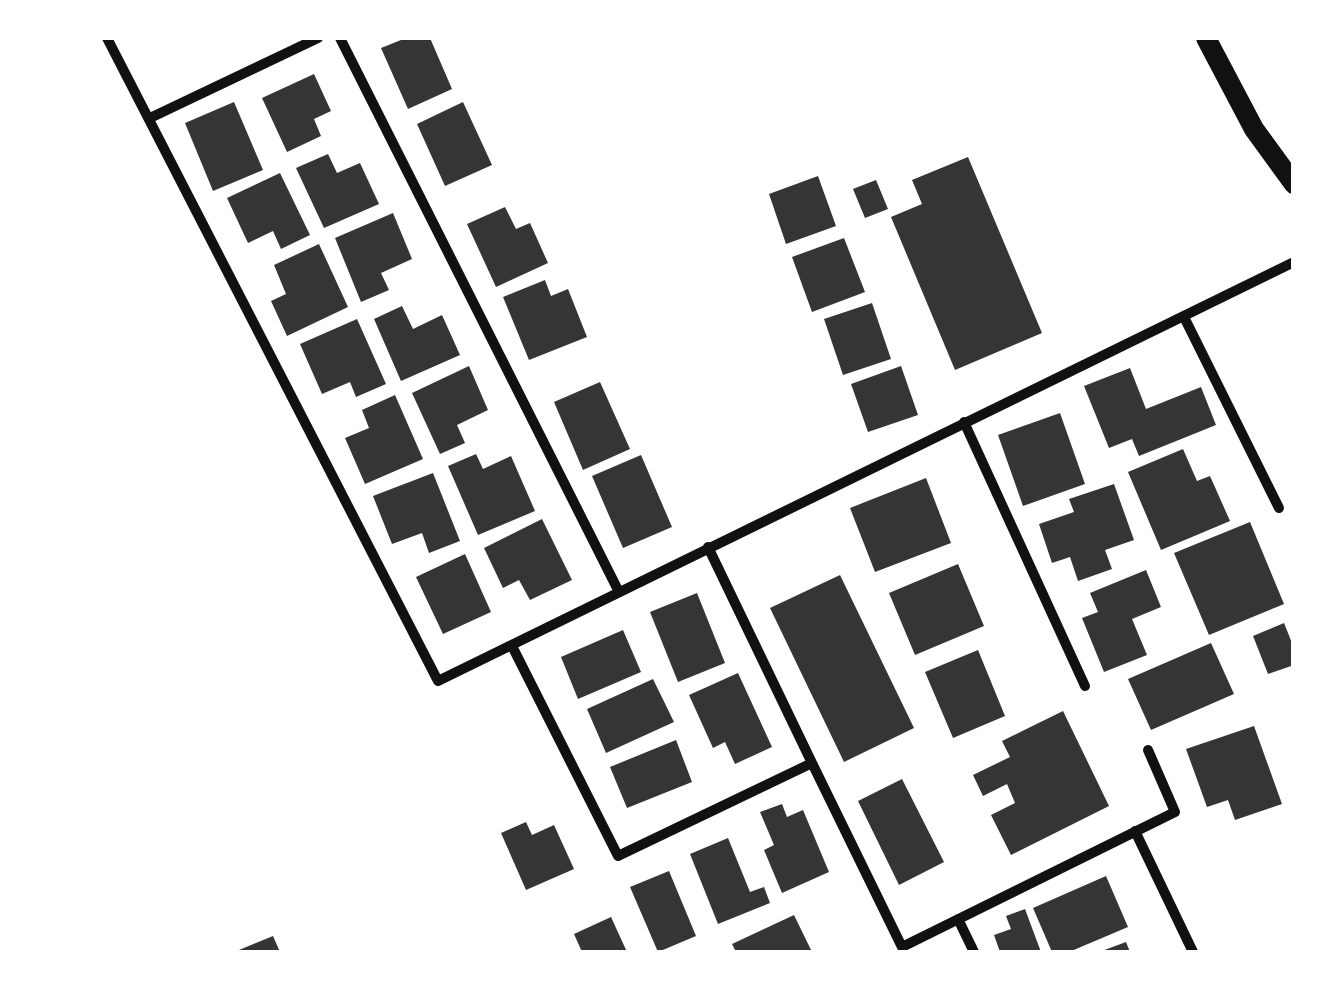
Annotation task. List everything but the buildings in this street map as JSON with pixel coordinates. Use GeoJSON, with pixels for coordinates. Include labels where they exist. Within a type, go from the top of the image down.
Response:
{"type":"FeatureCollection","features":[{"type":"Feature","properties":{"kind":"main road"},"geometry":{"type":"LineString","coordinates":[[1206,38],[1254,130],[1294,184]]}},
{"type":"Feature","properties":{"kind":"street"},"geometry":{"type":"LineString","coordinates":[[106,38],[438,682],[1294,262]]}},
{"type":"Feature","properties":{"kind":"street"},"geometry":{"type":"LineString","coordinates":[[150,118],[318,38]]}},
{"type":"Feature","properties":{"kind":"street"},"geometry":{"type":"LineString","coordinates":[[340,38],[619,592]]}},
{"type":"Feature","properties":{"kind":"street"},"geometry":{"type":"LineString","coordinates":[[1184,317],[1279,508]]}},
{"type":"Feature","properties":{"kind":"street"},"geometry":{"type":"LineString","coordinates":[[964,422],[1086,686]]}},
{"type":"Feature","properties":{"kind":"street"},"geometry":{"type":"LineString","coordinates":[[708,547],[902,947]]}},
{"type":"Feature","properties":{"kind":"street"},"geometry":{"type":"LineString","coordinates":[[512,646],[618,856],[812,763]]}},
{"type":"Feature","properties":{"kind":"street"},"geometry":{"type":"LineString","coordinates":[[890,952],[1175,812],[1148,750]]}},
{"type":"Feature","properties":{"kind":"street"},"geometry":{"type":"LineString","coordinates":[[1136,831],[1193,952]]}},
{"type":"Feature","properties":{"kind":"street"},"geometry":{"type":"LineString","coordinates":[[958,920],[974,952]]}}]}
